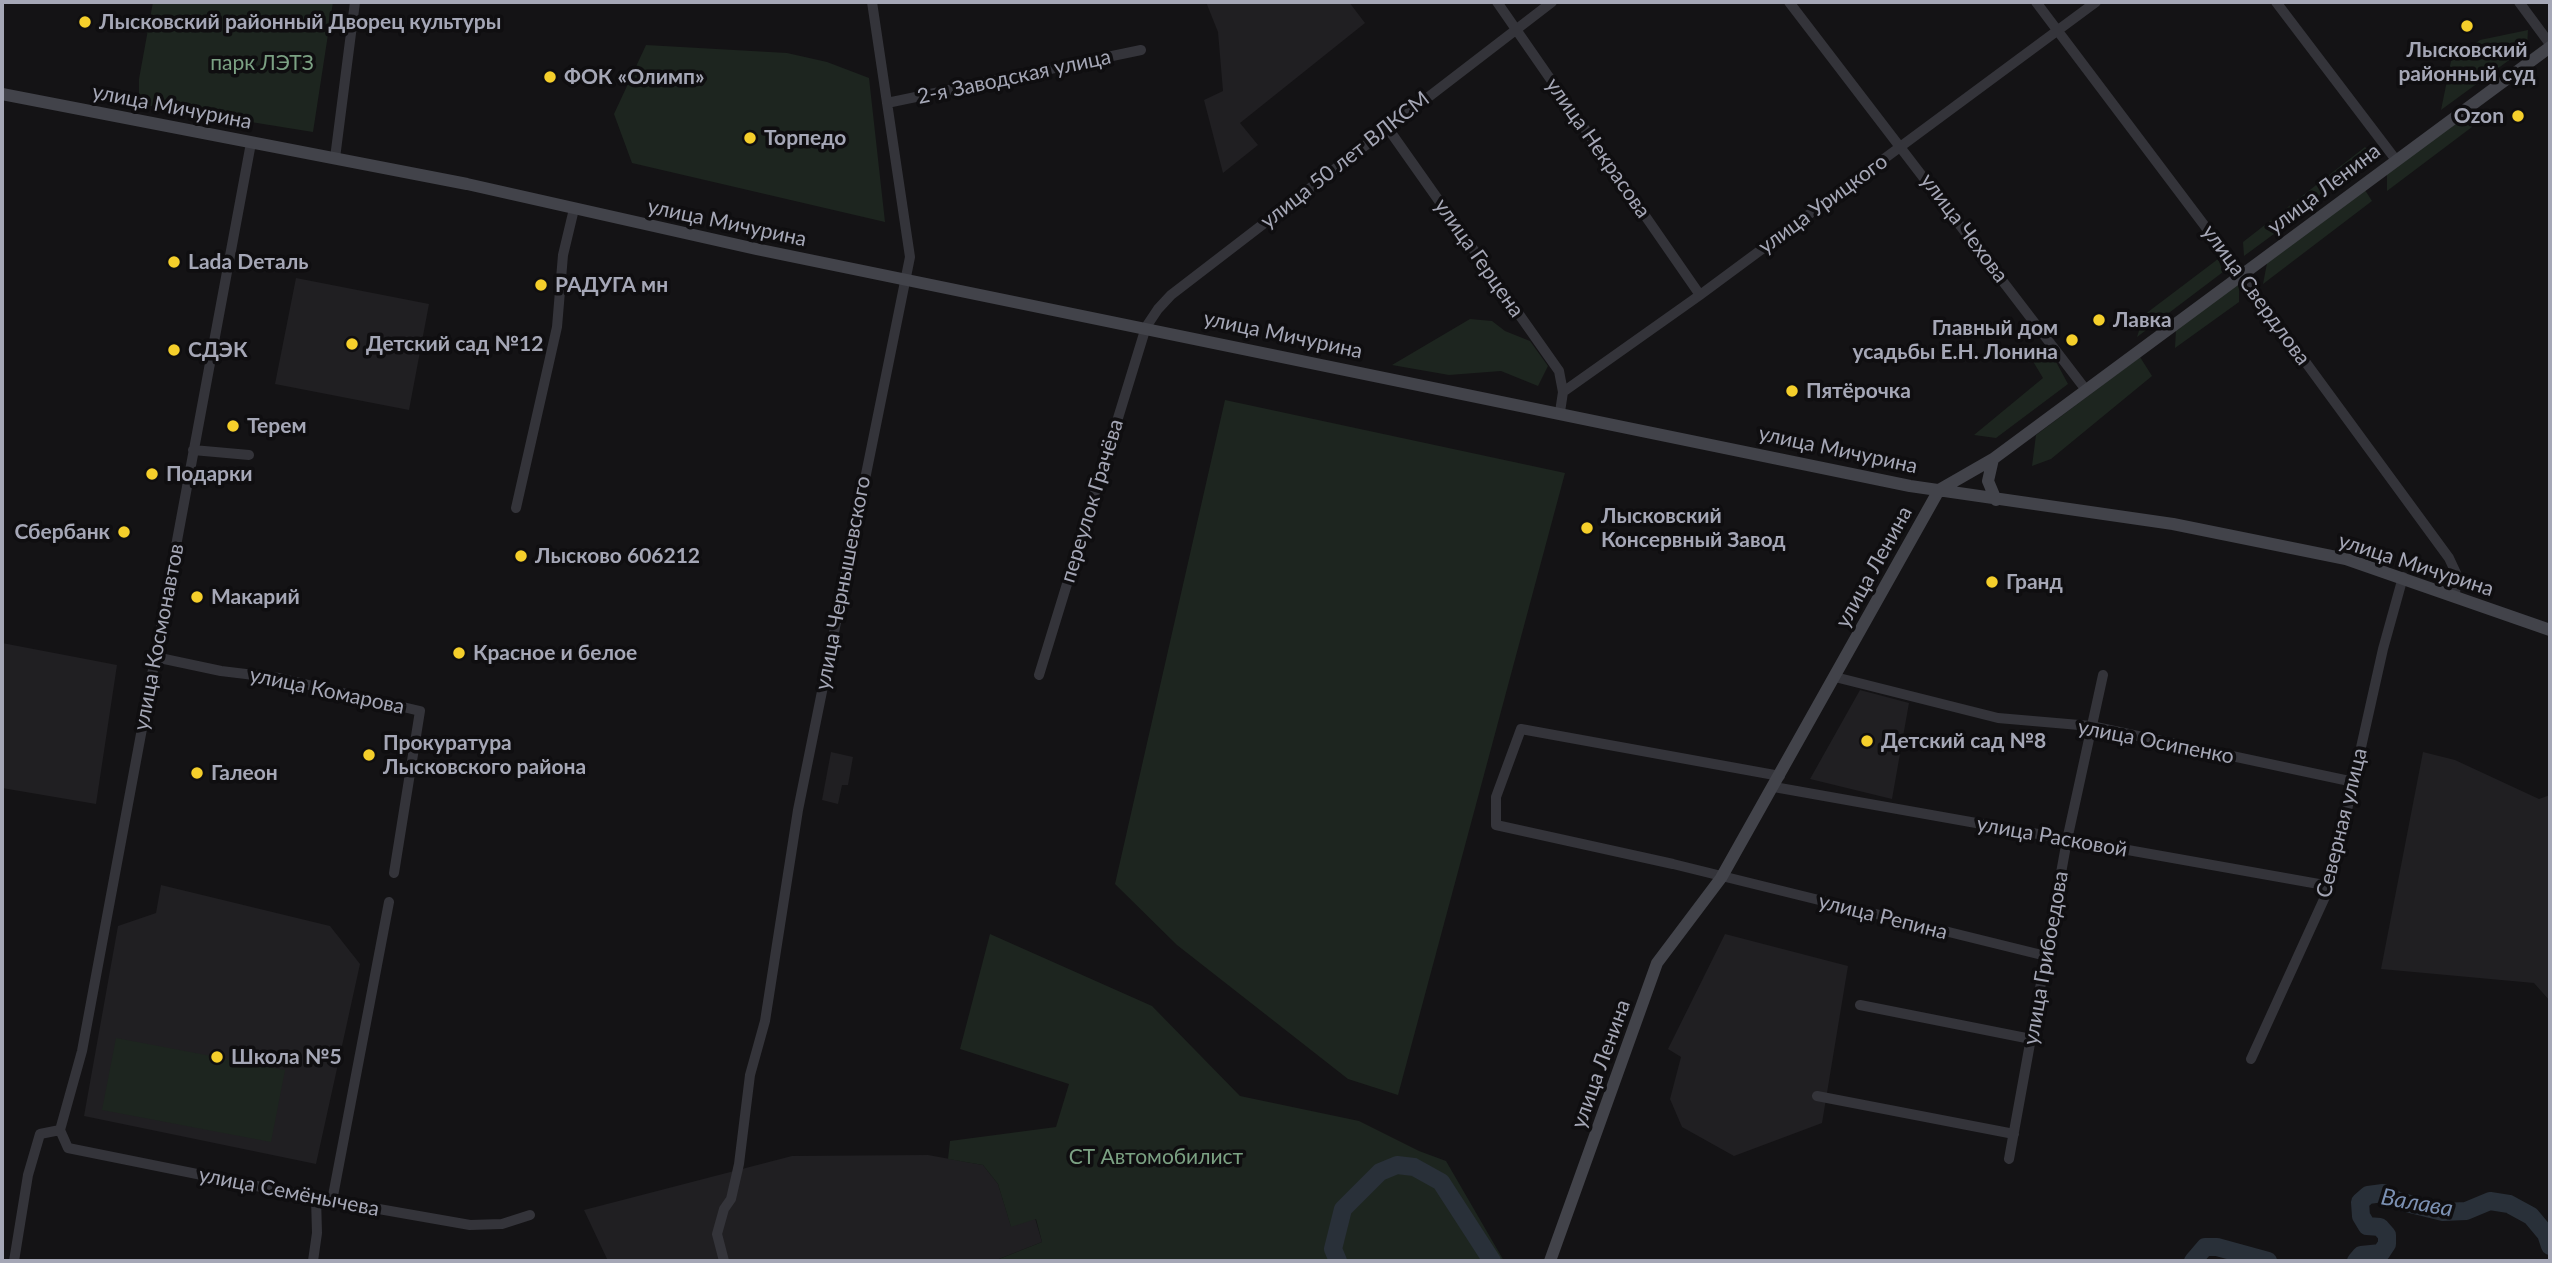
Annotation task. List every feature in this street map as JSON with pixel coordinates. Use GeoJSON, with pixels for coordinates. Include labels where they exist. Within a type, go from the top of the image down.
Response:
{"type":"FeatureCollection","features":[{"type":"Feature","properties":{"kind":"main road","name":"улица Ленина"},"geometry":{"type":"LineString","coordinates":[[1550,1261],[1657,963],[1721,878],[1939,490],[1993,459],[2550,46]]}},
{"type":"Feature","properties":{"kind":"main road","name":"улица Мичурина"},"geometry":{"type":"LineString","coordinates":[[2,94],[335,158],[904,278],[1939,490],[2173,524],[2346,559],[2550,630]]}},
{"type":"Feature","properties":{"kind":"main road"},"geometry":{"type":"LineString","coordinates":[[1993,459],[1988,481],[1996,500]]}},
{"type":"Feature","properties":{"kind":"street"},"geometry":{"type":"LineString","coordinates":[[335,158],[355,2]]}},
{"type":"Feature","properties":{"kind":"street","name":"улица Чернышевского"},"geometry":{"type":"LineString","coordinates":[[724,1261],[717,1234],[739,1164],[750,1075],[765,1021],[798,810],[910,240],[872,2]]}},
{"type":"Feature","properties":{"kind":"street","name":"улица Некрасова"},"geometry":{"type":"LineString","coordinates":[[1497,2],[1700,295]]}},
{"type":"Feature","properties":{"kind":"street","name":"улица 50 лет ВЛКСМ"},"geometry":{"type":"LineString","coordinates":[[1146,327],[1171,295],[1552,2]]}},
{"type":"Feature","properties":{"kind":"street","name":"улица Чехова"},"geometry":{"type":"LineString","coordinates":[[1789,2],[1902,146],[2086,390]]}},
{"type":"Feature","properties":{"kind":"street","name":"улица Свердлова"},"geometry":{"type":"LineString","coordinates":[[2036,2],[2241,274],[2449,558],[2456,573],[2455,597]]}},
{"type":"Feature","properties":{"kind":"street","name":"улица Урицкого"},"geometry":{"type":"LineString","coordinates":[[1563,392],[1700,295],[2096,2]]}},
{"type":"Feature","properties":{"kind":"street"},"geometry":{"type":"LineString","coordinates":[[2276,2],[2396,160]]}},
{"type":"Feature","properties":{"kind":"street"},"geometry":{"type":"LineString","coordinates":[[2519,2],[2550,46]]}},
{"type":"Feature","properties":{"kind":"street","name":"2-я Заводская улица"},"geometry":{"type":"LineString","coordinates":[[887,103],[1141,50]]}},
{"type":"Feature","properties":{"kind":"street","name":"улица Герцена"},"geometry":{"type":"LineString","coordinates":[[1387,127],[1559,371],[1563,392]]}},
{"type":"Feature","properties":{"kind":"street","name":"улица Космонавтов"},"geometry":{"type":"LineString","coordinates":[[60,1130],[82,1051],[251,142]]}},
{"type":"Feature","properties":{"kind":"street"},"geometry":{"type":"LineString","coordinates":[[516,508],[557,327],[563,255],[574,209]]}},
{"type":"Feature","properties":{"kind":"street","name":"переулок Грачёва"},"geometry":{"type":"LineString","coordinates":[[1039,676],[1146,327]]}},
{"type":"Feature","properties":{"kind":"street"},"geometry":{"type":"LineString","coordinates":[[1560,412],[1563,392]]}},
{"type":"Feature","properties":{"kind":"street"},"geometry":{"type":"LineString","coordinates":[[193,450],[249,455]]}},
{"type":"Feature","properties":{"kind":"street","name":"Северная улица"},"geometry":{"type":"LineString","coordinates":[[2251,1059],[2330,886],[2383,649],[2403,577]]}},
{"type":"Feature","properties":{"kind":"street","name":"улица Комарова"},"geometry":{"type":"LineString","coordinates":[[155,657],[221,671],[279,678],[419,711],[394,873]]}},
{"type":"Feature","properties":{"kind":"street","name":"улица Грибоедова"},"geometry":{"type":"LineString","coordinates":[[2009,1159],[2067,839],[2103,675]]}},
{"type":"Feature","properties":{"kind":"street","name":"улица Осипенко"},"geometry":{"type":"LineString","coordinates":[[1835,677],[1998,718],[2091,726],[2354,782]]}},
{"type":"Feature","properties":{"kind":"street","name":"улица Расковой"},"geometry":{"type":"LineString","coordinates":[[1521,729],[2067,839],[2330,886]]}},
{"type":"Feature","properties":{"kind":"street","name":"улица Репина"},"geometry":{"type":"LineString","coordinates":[[1521,729],[1496,797],[1496,825],[2046,956]]}},
{"type":"Feature","properties":{"kind":"street"},"geometry":{"type":"LineString","coordinates":[[332,1201],[388,902]]}},
{"type":"Feature","properties":{"kind":"street"},"geometry":{"type":"LineString","coordinates":[[1860,1005],[2031,1039]]}},
{"type":"Feature","properties":{"kind":"street"},"geometry":{"type":"LineString","coordinates":[[1817,1096],[2014,1134]]}},
{"type":"Feature","properties":{"kind":"street"},"geometry":{"type":"LineString","coordinates":[[14,1261],[28,1175],[40,1134],[60,1130]]}},
{"type":"Feature","properties":{"kind":"street","name":"улица Семёнычева"},"geometry":{"type":"LineString","coordinates":[[60,1130],[68,1148],[332,1201],[470,1225],[502,1224],[530,1215]]}},
{"type":"Feature","properties":{"kind":"street"},"geometry":{"type":"LineString","coordinates":[[313,1261],[317,1233],[316,1198]]}},
{"type":"Feature","properties":{"kind":"shaded area"},"geometry":{"type":"Polygon","coordinates":[[[1206,2],[1349,2],[1365,23],[1240,123],[1258,145],[1223,173],[1204,100],[1223,91],[1218,32],[1206,2]]]}},
{"type":"Feature","properties":{"kind":"shaded area","name":"Детский сад №12"},"geometry":{"type":"Polygon","coordinates":[[[296,278],[429,304],[409,410],[275,384],[296,278]]]}},
{"type":"Feature","properties":{"kind":"shaded area"},"geometry":{"type":"Polygon","coordinates":[[[2,643],[117,665],[96,804],[2,788],[2,643]]]}},
{"type":"Feature","properties":{"kind":"shaded area","name":"Детский сад №8"},"geometry":{"type":"Polygon","coordinates":[[[1860,690],[1909,703],[1892,799],[1810,779],[1860,690]]]}},
{"type":"Feature","properties":{"kind":"shaded area"},"geometry":{"type":"Polygon","coordinates":[[[831,752],[853,757],[848,785],[842,785],[838,804],[822,800],[831,752]]]}},
{"type":"Feature","properties":{"kind":"shaded area"},"geometry":{"type":"Polygon","coordinates":[[[2423,752],[2455,760],[2539,799],[2550,795],[2550,1001],[2534,983],[2381,969],[2423,752]]]}},
{"type":"Feature","properties":{"kind":"shaded area","name":"Школа №5"},"geometry":{"type":"Polygon","coordinates":[[[161,885],[330,926],[360,964],[316,1164],[84,1116],[118,926],[156,913],[161,885]]]}},
{"type":"Feature","properties":{"kind":"shaded area"},"geometry":{"type":"Polygon","coordinates":[[[1725,934],[1848,966],[1822,1123],[1734,1156],[1682,1127],[1670,1099],[1681,1057],[1668,1049],[1725,934]]]}},
{"type":"Feature","properties":{"kind":"shaded area"},"geometry":{"type":"Polygon","coordinates":[[[928,1155],[983,1165],[998,1184],[1011,1226],[1035,1218],[1042,1242],[994,1261],[608,1261],[584,1210],[792,1156],[928,1155]]]}},
{"type":"Feature","properties":{"kind":"green space","name":"парк ЛЭТЗ"},"geometry":{"type":"Polygon","coordinates":[[[153,2],[333,2],[313,132],[139,104],[139,79],[153,2]]]}},
{"type":"Feature","properties":{"kind":"green space"},"geometry":{"type":"Polygon","coordinates":[[[2528,30],[2527,47],[2441,110],[2451,61],[2480,40],[2528,30]]]}},
{"type":"Feature","properties":{"kind":"green space","name":"Торпедо"},"geometry":{"type":"Polygon","coordinates":[[[646,45],[787,53],[827,62],[869,78],[885,222],[632,163],[614,114],[646,45]]]}},
{"type":"Feature","properties":{"kind":"green space"},"geometry":{"type":"Polygon","coordinates":[[[2473,109],[2472,127],[2387,191],[2387,171],[2473,109]]]}},
{"type":"Feature","properties":{"kind":"green space"},"geometry":{"type":"Polygon","coordinates":[[[2365,147],[2376,159],[2244,256],[2243,242],[2365,147]]]}},
{"type":"Feature","properties":{"kind":"green space"},"geometry":{"type":"Polygon","coordinates":[[[2365,190],[2372,201],[2263,284],[2268,258],[2365,190]]]}},
{"type":"Feature","properties":{"kind":"green space"},"geometry":{"type":"Polygon","coordinates":[[[2218,259],[2223,272],[2137,337],[2144,315],[2218,259]]]}},
{"type":"Feature","properties":{"kind":"green space"},"geometry":{"type":"Polygon","coordinates":[[[2239,283],[2239,302],[2175,348],[2176,329],[2239,283]]]}},
{"type":"Feature","properties":{"kind":"green space"},"geometry":{"type":"Polygon","coordinates":[[[1470,319],[1492,321],[1505,331],[1530,341],[1548,366],[1538,386],[1501,371],[1449,375],[1392,365],[1470,319]]]}},
{"type":"Feature","properties":{"kind":"green space"},"geometry":{"type":"Polygon","coordinates":[[[2047,345],[2068,384],[1996,438],[1974,435],[2043,378],[2028,353],[2047,345]]]}},
{"type":"Feature","properties":{"kind":"green space"},"geometry":{"type":"Polygon","coordinates":[[[2140,357],[2152,376],[2051,459],[2032,466],[2036,435],[2140,357]]]}},
{"type":"Feature","properties":{"kind":"green space"},"geometry":{"type":"Polygon","coordinates":[[[1225,400],[1565,473],[1398,1095],[1348,1079],[1177,945],[1115,884],[1225,400]]]}},
{"type":"Feature","properties":{"kind":"green space","name":"СТ Автомобилист"},"geometry":{"type":"Polygon","coordinates":[[[990,934],[1152,1006],[1240,1096],[1359,1121],[1419,1151],[1446,1161],[1504,1261],[994,1261],[1042,1242],[1036,1219],[1011,1227],[998,1184],[983,1165],[948,1159],[950,1141],[1056,1127],[1069,1084],[960,1049],[990,934]]]}},
{"type":"Feature","properties":{"kind":"green space"},"geometry":{"type":"Polygon","coordinates":[[[116,1038],[285,1070],[271,1142],[102,1110],[116,1038]]]}},
{"type":"Feature","properties":{"kind":"waterway","name":"Валава"},"geometry":{"type":"LineString","coordinates":[[1338,1261],[1333,1249],[1343,1209],[1380,1172],[1397,1165],[1414,1167],[1441,1182],[1492,1261]]}},
{"type":"Feature","properties":{"kind":"waterway","name":"Валава"},"geometry":{"type":"LineString","coordinates":[[2356,1261],[2361,1255],[2381,1253],[2387,1244],[2387,1235],[2380,1227],[2367,1226],[2361,1216],[2360,1202],[2368,1195],[2383,1193],[2398,1201],[2443,1212],[2466,1211],[2490,1201],[2509,1204],[2531,1216],[2546,1234],[2550,1246]]}},
{"type":"Feature","properties":{"kind":"waterway","name":"Валава"},"geometry":{"type":"LineString","coordinates":[[2193,1261],[2205,1247],[2217,1247],[2268,1261]]}},
{"type":"Feature","properties":{"kind":"place","name":"Лысковский районный Дворец культуры"},"geometry":{"type":"Point","coordinates":[85,22]}},
{"type":"Feature","properties":{"kind":"place","name":"Лысковский районный суд"},"geometry":{"type":"Point","coordinates":[2467,26]}},
{"type":"Feature","properties":{"kind":"place","name":"ФОК «Олимп»"},"geometry":{"type":"Point","coordinates":[550,77]}},
{"type":"Feature","properties":{"kind":"place","name":"Ozon"},"geometry":{"type":"Point","coordinates":[2518,116]}},
{"type":"Feature","properties":{"kind":"place","name":"Торпедо"},"geometry":{"type":"Point","coordinates":[750,138]}},
{"type":"Feature","properties":{"kind":"place","name":"Lada Dеталь"},"geometry":{"type":"Point","coordinates":[174,262]}},
{"type":"Feature","properties":{"kind":"place","name":"РАДУГА мн"},"geometry":{"type":"Point","coordinates":[541,285]}},
{"type":"Feature","properties":{"kind":"place","name":"Лавка"},"geometry":{"type":"Point","coordinates":[2099,320]}},
{"type":"Feature","properties":{"kind":"place","name":"Главный дом усадьбы Е.Н. Лонина"},"geometry":{"type":"Point","coordinates":[2072,340]}},
{"type":"Feature","properties":{"kind":"place","name":"Детский сад №12"},"geometry":{"type":"Point","coordinates":[352,344]}},
{"type":"Feature","properties":{"kind":"place","name":"СДЭК"},"geometry":{"type":"Point","coordinates":[174,350]}},
{"type":"Feature","properties":{"kind":"place","name":"Пятёрочка"},"geometry":{"type":"Point","coordinates":[1792,391]}},
{"type":"Feature","properties":{"kind":"place","name":"Терем"},"geometry":{"type":"Point","coordinates":[233,426]}},
{"type":"Feature","properties":{"kind":"place","name":"Подарки"},"geometry":{"type":"Point","coordinates":[152,474]}},
{"type":"Feature","properties":{"kind":"place","name":"Лысковский Консервный Завод"},"geometry":{"type":"Point","coordinates":[1587,528]}},
{"type":"Feature","properties":{"kind":"place","name":"Сбербанк"},"geometry":{"type":"Point","coordinates":[124,532]}},
{"type":"Feature","properties":{"kind":"place","name":"Лысково 606212"},"geometry":{"type":"Point","coordinates":[521,556]}},
{"type":"Feature","properties":{"kind":"place","name":"Гранд"},"geometry":{"type":"Point","coordinates":[1992,582]}},
{"type":"Feature","properties":{"kind":"place","name":"Макарий"},"geometry":{"type":"Point","coordinates":[197,597]}},
{"type":"Feature","properties":{"kind":"place","name":"Красное и белое"},"geometry":{"type":"Point","coordinates":[459,653]}},
{"type":"Feature","properties":{"kind":"place","name":"Детский сад №8"},"geometry":{"type":"Point","coordinates":[1867,741]}},
{"type":"Feature","properties":{"kind":"place","name":"Прокуратура Лысковского района"},"geometry":{"type":"Point","coordinates":[369,755]}},
{"type":"Feature","properties":{"kind":"place","name":"Галеон"},"geometry":{"type":"Point","coordinates":[197,773]}},
{"type":"Feature","properties":{"kind":"place","name":"Школа №5"},"geometry":{"type":"Point","coordinates":[217,1057]}}]}
